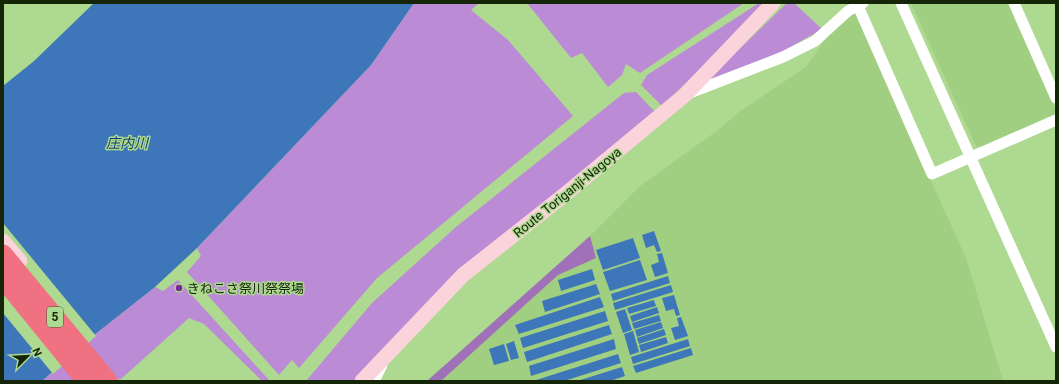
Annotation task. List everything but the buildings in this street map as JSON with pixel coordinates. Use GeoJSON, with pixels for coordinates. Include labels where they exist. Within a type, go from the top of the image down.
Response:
{"type":"FeatureCollection","features":[{"type":"Feature","properties":{"kind":"highway","name":"5"},"geometry":{"type":"LineString","coordinates":[[3,254],[108,381]]}},
{"type":"Feature","properties":{"kind":"highway","name":"5"},"geometry":{"type":"LineString","coordinates":[[3,280],[86,381]]}},
{"type":"Feature","properties":{"kind":"main road","name":"Route Toriganji-Nagoya"},"geometry":{"type":"LineString","coordinates":[[362,381],[463,275],[563,196],[684,95],[773,3]]}},
{"type":"Feature","properties":{"kind":"main road"},"geometry":{"type":"LineString","coordinates":[[3,241],[118,381]]}},
{"type":"Feature","properties":{"kind":"main road"},"geometry":{"type":"LineString","coordinates":[[3,293],[75,381]]}},
{"type":"Feature","properties":{"kind":"street"},"geometry":{"type":"LineString","coordinates":[[902,3],[1056,347]]}},
{"type":"Feature","properties":{"kind":"street"},"geometry":{"type":"LineString","coordinates":[[1014,3],[1056,98]]}},
{"type":"Feature","properties":{"kind":"street"},"geometry":{"type":"LineString","coordinates":[[684,95],[783,56],[815,41],[848,11],[860,4],[932,174],[1056,120]]}},
{"type":"Feature","properties":{"kind":"street"},"geometry":{"type":"LineString","coordinates":[[374,381],[388,354]]}},
{"type":"Feature","properties":{"kind":"shaded area"},"geometry":{"type":"Polygon","coordinates":[[[414,3],[479,3],[471,10],[508,40],[573,116],[377,278],[299,368],[292,360],[279,375],[187,272],[201,256],[197,248],[371,65],[414,3]]]}},
{"type":"Feature","properties":{"kind":"shaded area"},"geometry":{"type":"Polygon","coordinates":[[[527,3],[744,3],[640,73],[626,64],[622,75],[608,87],[582,53],[571,58],[527,3]]]}},
{"type":"Feature","properties":{"kind":"shaded area"},"geometry":{"type":"Polygon","coordinates":[[[759,3],[765,3],[749,22],[662,106],[641,85],[647,75],[759,3]]]}},
{"type":"Feature","properties":{"kind":"shaded area"},"geometry":{"type":"Polygon","coordinates":[[[787,3],[794,3],[822,29],[782,52],[705,82],[787,3]]]}},
{"type":"Feature","properties":{"kind":"shaded area"},"geometry":{"type":"Polygon","coordinates":[[[911,3],[1009,3],[1055,109],[1054,114],[982,147],[976,146],[911,3]]]}},
{"type":"Feature","properties":{"kind":"shaded area"},"geometry":{"type":"Polygon","coordinates":[[[854,11],[966,258],[1003,381],[427,381],[590,236],[640,186],[718,130],[739,112],[806,67],[830,33],[854,11]]]}},
{"type":"Feature","properties":{"kind":"shaded area"},"geometry":{"type":"Polygon","coordinates":[[[636,92],[655,112],[356,381],[306,381],[372,303],[456,227],[624,93],[636,92]]]}},
{"type":"Feature","properties":{"kind":"shaded area"},"geometry":{"type":"Polygon","coordinates":[[[590,236],[596,258],[558,275],[441,381],[427,381],[590,236]]]}},
{"type":"Feature","properties":{"kind":"shaded area"},"geometry":{"type":"Polygon","coordinates":[[[178,280],[270,381],[262,381],[204,324],[189,318],[121,379],[111,381],[42,381],[89,339],[155,287],[163,291],[178,280]]]}},
{"type":"Feature","properties":{"kind":"water","name":"庄内川"},"geometry":{"type":"Polygon","coordinates":[[[94,3],[414,3],[371,65],[197,248],[155,287],[89,339],[42,381],[3,381],[3,86],[34,61],[94,3]]]}},
{"type":"Feature","properties":{"kind":"water"},"geometry":{"type":"Polygon","coordinates":[[[654,231],[661,251],[657,252],[654,245],[646,248],[642,235],[654,231]]]}},
{"type":"Feature","properties":{"kind":"water"},"geometry":{"type":"Polygon","coordinates":[[[633,238],[640,258],[603,270],[596,250],[633,238]]]}},
{"type":"Feature","properties":{"kind":"water"},"geometry":{"type":"Polygon","coordinates":[[[662,253],[668,273],[655,277],[651,265],[659,262],[657,254],[662,253]]]}},
{"type":"Feature","properties":{"kind":"water"},"geometry":{"type":"Polygon","coordinates":[[[640,260],[647,280],[610,291],[603,272],[640,260]]]}},
{"type":"Feature","properties":{"kind":"water"},"geometry":{"type":"Polygon","coordinates":[[[592,269],[595,280],[561,291],[558,280],[592,269]]]}},
{"type":"Feature","properties":{"kind":"water"},"geometry":{"type":"Polygon","coordinates":[[[668,276],[670,283],[613,301],[611,294],[668,276]]]}},
{"type":"Feature","properties":{"kind":"water"},"geometry":{"type":"Polygon","coordinates":[[[596,284],[600,294],[545,312],[542,301],[596,284]]]}},
{"type":"Feature","properties":{"kind":"water"},"geometry":{"type":"Polygon","coordinates":[[[671,285],[673,292],[615,310],[613,303],[671,285]]]}},
{"type":"Feature","properties":{"kind":"water"},"geometry":{"type":"Polygon","coordinates":[[[674,295],[680,315],[676,316],[674,309],[666,311],[662,298],[674,295]]]}},
{"type":"Feature","properties":{"kind":"water"},"geometry":{"type":"Polygon","coordinates":[[[600,297],[604,307],[519,334],[515,325],[600,297]]]}},
{"type":"Feature","properties":{"kind":"water"},"geometry":{"type":"Polygon","coordinates":[[[654,300],[656,306],[629,314],[627,308],[654,300]]]}},
{"type":"Feature","properties":{"kind":"water"},"geometry":{"type":"Polygon","coordinates":[[[657,307],[659,313],[632,322],[630,316],[657,307]]]}},
{"type":"Feature","properties":{"kind":"water"},"geometry":{"type":"Polygon","coordinates":[[[625,309],[632,330],[623,333],[616,312],[625,309]]]}},
{"type":"Feature","properties":{"kind":"water"},"geometry":{"type":"Polygon","coordinates":[[[605,311],[608,321],[523,348],[520,338],[605,311]]]}},
{"type":"Feature","properties":{"kind":"water"},"geometry":{"type":"Polygon","coordinates":[[[659,315],[661,321],[634,329],[632,323],[659,315]]]}},
{"type":"Feature","properties":{"kind":"water"},"geometry":{"type":"Polygon","coordinates":[[[681,317],[688,336],[675,340],[671,328],[679,326],[677,318],[681,317]]]}},
{"type":"Feature","properties":{"kind":"water"},"geometry":{"type":"Polygon","coordinates":[[[661,322],[663,328],[637,337],[635,330],[661,322]]]}},
{"type":"Feature","properties":{"kind":"water"},"geometry":{"type":"Polygon","coordinates":[[[609,325],[612,334],[527,362],[524,352],[609,325]]]}},
{"type":"Feature","properties":{"kind":"water"},"geometry":{"type":"Polygon","coordinates":[[[664,329],[666,335],[639,344],[637,338],[664,329]]]}},
{"type":"Feature","properties":{"kind":"water"},"geometry":{"type":"Polygon","coordinates":[[[633,331],[639,352],[630,355],[624,334],[633,331]]]}},
{"type":"Feature","properties":{"kind":"water"},"geometry":{"type":"Polygon","coordinates":[[[666,337],[668,343],[641,352],[639,345],[666,337]]]}},
{"type":"Feature","properties":{"kind":"water"},"geometry":{"type":"Polygon","coordinates":[[[614,339],[616,349],[531,376],[529,366],[614,339]]]}},
{"type":"Feature","properties":{"kind":"water"},"geometry":{"type":"Polygon","coordinates":[[[688,339],[690,346],[633,364],[631,357],[688,339]]]}},
{"type":"Feature","properties":{"kind":"water"},"geometry":{"type":"Polygon","coordinates":[[[514,341],[519,358],[511,360],[506,344],[514,341]]]}},
{"type":"Feature","properties":{"kind":"water"},"geometry":{"type":"Polygon","coordinates":[[[504,344],[509,361],[494,365],[489,349],[504,344]]]}},
{"type":"Feature","properties":{"kind":"water"},"geometry":{"type":"Polygon","coordinates":[[[691,348],[693,355],[636,373],[633,366],[691,348]]]}},
{"type":"Feature","properties":{"kind":"water"},"geometry":{"type":"Polygon","coordinates":[[[618,354],[621,363],[564,381],[533,381],[618,354]]]}},
{"type":"Feature","properties":{"kind":"water"},"geometry":{"type":"Polygon","coordinates":[[[622,367],[625,376],[610,381],[577,381],[622,367]]]}},
{"type":"Feature","properties":{"kind":"pier"},"geometry":{"type":"Polygon","coordinates":[[[3,223],[96,336],[53,374],[3,313],[3,223]]]}},
{"type":"Feature","properties":{"kind":"place","name":"きねこさ祭川祭祭場"},"geometry":{"type":"Point","coordinates":[179,288]}}]}
